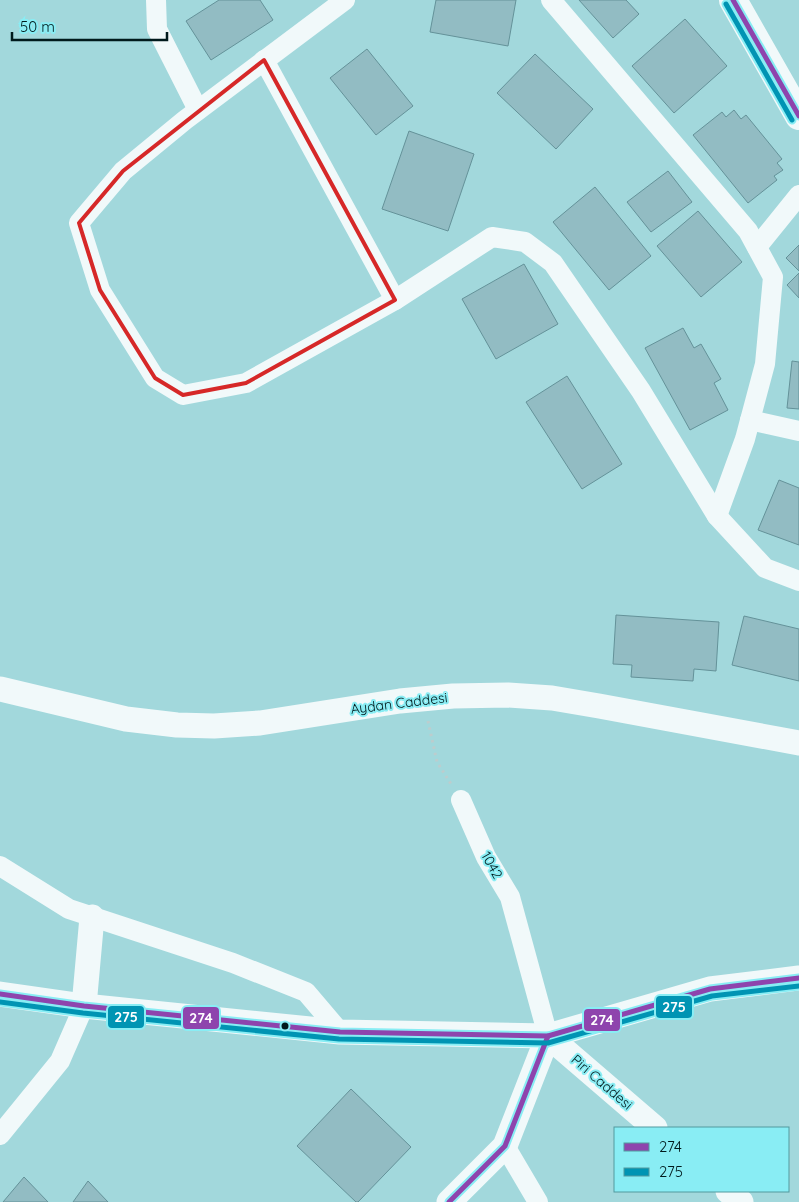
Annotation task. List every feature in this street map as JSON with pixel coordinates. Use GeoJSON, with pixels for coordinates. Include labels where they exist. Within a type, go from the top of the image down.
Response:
{"type":"FeatureCollection","features":[{"type":"Feature","properties":{"kind":"main road"},"geometry":{"type":"LineString","coordinates":[[733,0],[799,116]]}},
{"type":"Feature","properties":{"kind":"street"},"geometry":{"type":"LineString","coordinates":[[156,0],[156,29],[198,110]]}},
{"type":"Feature","properties":{"kind":"street"},"geometry":{"type":"LineString","coordinates":[[345,0],[198,110],[122,171],[79,223],[100,290],[155,378],[183,395],[246,383],[395,300],[492,237],[525,242],[552,263],[641,391],[717,516],[765,568],[799,581]]}},
{"type":"Feature","properties":{"kind":"street"},"geometry":{"type":"LineString","coordinates":[[551,0],[748,231],[773,277],[765,364],[745,439],[717,516]]}},
{"type":"Feature","properties":{"kind":"street"},"geometry":{"type":"LineString","coordinates":[[264,60],[395,300]]}},
{"type":"Feature","properties":{"kind":"street"},"geometry":{"type":"LineString","coordinates":[[757,247],[799,195]]}},
{"type":"Feature","properties":{"kind":"street"},"geometry":{"type":"LineString","coordinates":[[750,420],[799,431]]}},
{"type":"Feature","properties":{"kind":"street","name":"Aydan Caddesi"},"geometry":{"type":"LineString","coordinates":[[0,689],[126,720],[177,726],[260,723],[400,701],[453,696],[508,695],[552,698],[799,743]]}},
{"type":"Feature","properties":{"kind":"street","name":"1042"},"geometry":{"type":"LineString","coordinates":[[461,800],[486,857],[510,897],[548,1036]]}},
{"type":"Feature","properties":{"kind":"street"},"geometry":{"type":"LineString","coordinates":[[0,866],[69,909],[233,962],[306,992],[340,1032]]}},
{"type":"Feature","properties":{"kind":"street"},"geometry":{"type":"LineString","coordinates":[[0,1135],[60,1060],[84,1006],[92,916]]}},
{"type":"Feature","properties":{"kind":"street"},"geometry":{"type":"LineString","coordinates":[[0,994],[84,1006],[340,1032],[548,1036],[710,989],[799,978]]}},
{"type":"Feature","properties":{"kind":"street"},"geometry":{"type":"LineString","coordinates":[[449,1202],[505,1146],[548,1036]]}},
{"type":"Feature","properties":{"kind":"street","name":"Piri Caddesi"},"geometry":{"type":"LineString","coordinates":[[548,1036],[654,1127]]}},
{"type":"Feature","properties":{"kind":"street"},"geometry":{"type":"LineString","coordinates":[[505,1146],[538,1202]]}},
{"type":"Feature","properties":{"kind":"street"},"geometry":{"type":"LineString","coordinates":[[729,1192],[741,1202]]}},
{"type":"Feature","properties":{"kind":"path"},"geometry":{"type":"LineString","coordinates":[[423,699],[437,762],[461,800]]}},
{"type":"Feature","properties":{"kind":"highlighted area"},"geometry":{"type":"Polygon","coordinates":[[[264,60],[395,300],[246,383],[183,395],[155,378],[100,290],[79,223],[123,171],[264,60]]]}},
{"type":"Feature","properties":{"kind":"building"},"geometry":{"type":"Polygon","coordinates":[[[219,0],[260,0],[273,20],[211,60],[186,21],[219,0]]]}},
{"type":"Feature","properties":{"kind":"building"},"geometry":{"type":"Polygon","coordinates":[[[436,0],[516,0],[508,46],[430,32],[436,0]]]}},
{"type":"Feature","properties":{"kind":"building"},"geometry":{"type":"Polygon","coordinates":[[[579,0],[626,0],[639,14],[613,38],[579,0]]]}},
{"type":"Feature","properties":{"kind":"building"},"geometry":{"type":"Polygon","coordinates":[[[685,19],[727,66],[674,113],[632,66],[685,19]]]}},
{"type":"Feature","properties":{"kind":"building"},"geometry":{"type":"Polygon","coordinates":[[[367,49],[413,106],[376,135],[330,78],[367,49]]]}},
{"type":"Feature","properties":{"kind":"building"},"geometry":{"type":"Polygon","coordinates":[[[535,54],[593,109],[556,149],[497,93],[535,54]]]}},
{"type":"Feature","properties":{"kind":"building"},"geometry":{"type":"Polygon","coordinates":[[[734,110],[741,119],[746,115],[782,159],[777,163],[783,170],[774,176],[777,180],[748,203],[693,135],[722,112],[726,117],[734,110]]]}},
{"type":"Feature","properties":{"kind":"building"},"geometry":{"type":"Polygon","coordinates":[[[409,131],[474,154],[448,231],[382,209],[409,131]]]}},
{"type":"Feature","properties":{"kind":"building"},"geometry":{"type":"Polygon","coordinates":[[[668,171],[692,202],[651,232],[627,202],[668,171]]]}},
{"type":"Feature","properties":{"kind":"building"},"geometry":{"type":"Polygon","coordinates":[[[595,187],[651,256],[609,290],[553,222],[595,187]]]}},
{"type":"Feature","properties":{"kind":"building"},"geometry":{"type":"Polygon","coordinates":[[[698,211],[742,262],[701,297],[657,246],[698,211]]]}},
{"type":"Feature","properties":{"kind":"building"},"geometry":{"type":"Polygon","coordinates":[[[799,245],[799,271],[786,258],[799,245]]]}},
{"type":"Feature","properties":{"kind":"building"},"geometry":{"type":"Polygon","coordinates":[[[524,264],[558,324],[496,359],[462,299],[524,264]]]}},
{"type":"Feature","properties":{"kind":"building"},"geometry":{"type":"Polygon","coordinates":[[[799,273],[799,298],[787,285],[799,273]]]}},
{"type":"Feature","properties":{"kind":"building"},"geometry":{"type":"Polygon","coordinates":[[[683,328],[694,348],[701,344],[721,379],[714,383],[728,410],[690,430],[645,348],[683,328]]]}},
{"type":"Feature","properties":{"kind":"building"},"geometry":{"type":"Polygon","coordinates":[[[792,361],[799,362],[799,409],[787,408],[792,361]]]}},
{"type":"Feature","properties":{"kind":"building"},"geometry":{"type":"Polygon","coordinates":[[[567,376],[622,464],[582,489],[526,402],[567,376]]]}},
{"type":"Feature","properties":{"kind":"building"},"geometry":{"type":"Polygon","coordinates":[[[779,480],[799,488],[799,545],[758,530],[779,480]]]}},
{"type":"Feature","properties":{"kind":"building"},"geometry":{"type":"Polygon","coordinates":[[[616,615],[719,622],[716,671],[694,669],[693,681],[631,677],[632,665],[613,664],[616,615]]]}},
{"type":"Feature","properties":{"kind":"building"},"geometry":{"type":"Polygon","coordinates":[[[744,616],[799,629],[799,681],[732,665],[744,616]]]}},
{"type":"Feature","properties":{"kind":"building"},"geometry":{"type":"Polygon","coordinates":[[[351,1089],[411,1147],[358,1202],[297,1146],[351,1089]]]}},
{"type":"Feature","properties":{"kind":"building"},"geometry":{"type":"Polygon","coordinates":[[[24,1177],[48,1202],[3,1202],[24,1177]]]}},
{"type":"Feature","properties":{"kind":"building"},"geometry":{"type":"Polygon","coordinates":[[[88,1181],[108,1202],[73,1202],[88,1181]]]}},
{"type":"Feature","properties":{"kind":"transit line","name":"274"},"geometry":{"type":"LineString","coordinates":[[733,0],[799,116]]}},
{"type":"Feature","properties":{"kind":"transit line","name":"275"},"geometry":{"type":"LineString","coordinates":[[726,4],[792,120]]}},
{"type":"Feature","properties":{"kind":"transit line","name":"274"},"geometry":{"type":"LineString","coordinates":[[0,994],[84,1006],[340,1032],[548,1036],[710,989],[799,978]]}},
{"type":"Feature","properties":{"kind":"transit line","name":"275"},"geometry":{"type":"LineString","coordinates":[[0,1002],[83,1013],[339,1039],[548,1043],[712,996],[799,986]]}},
{"type":"Feature","properties":{"kind":"transit line","name":"274"},"geometry":{"type":"LineString","coordinates":[[449,1202],[505,1146],[548,1036]]}}]}
